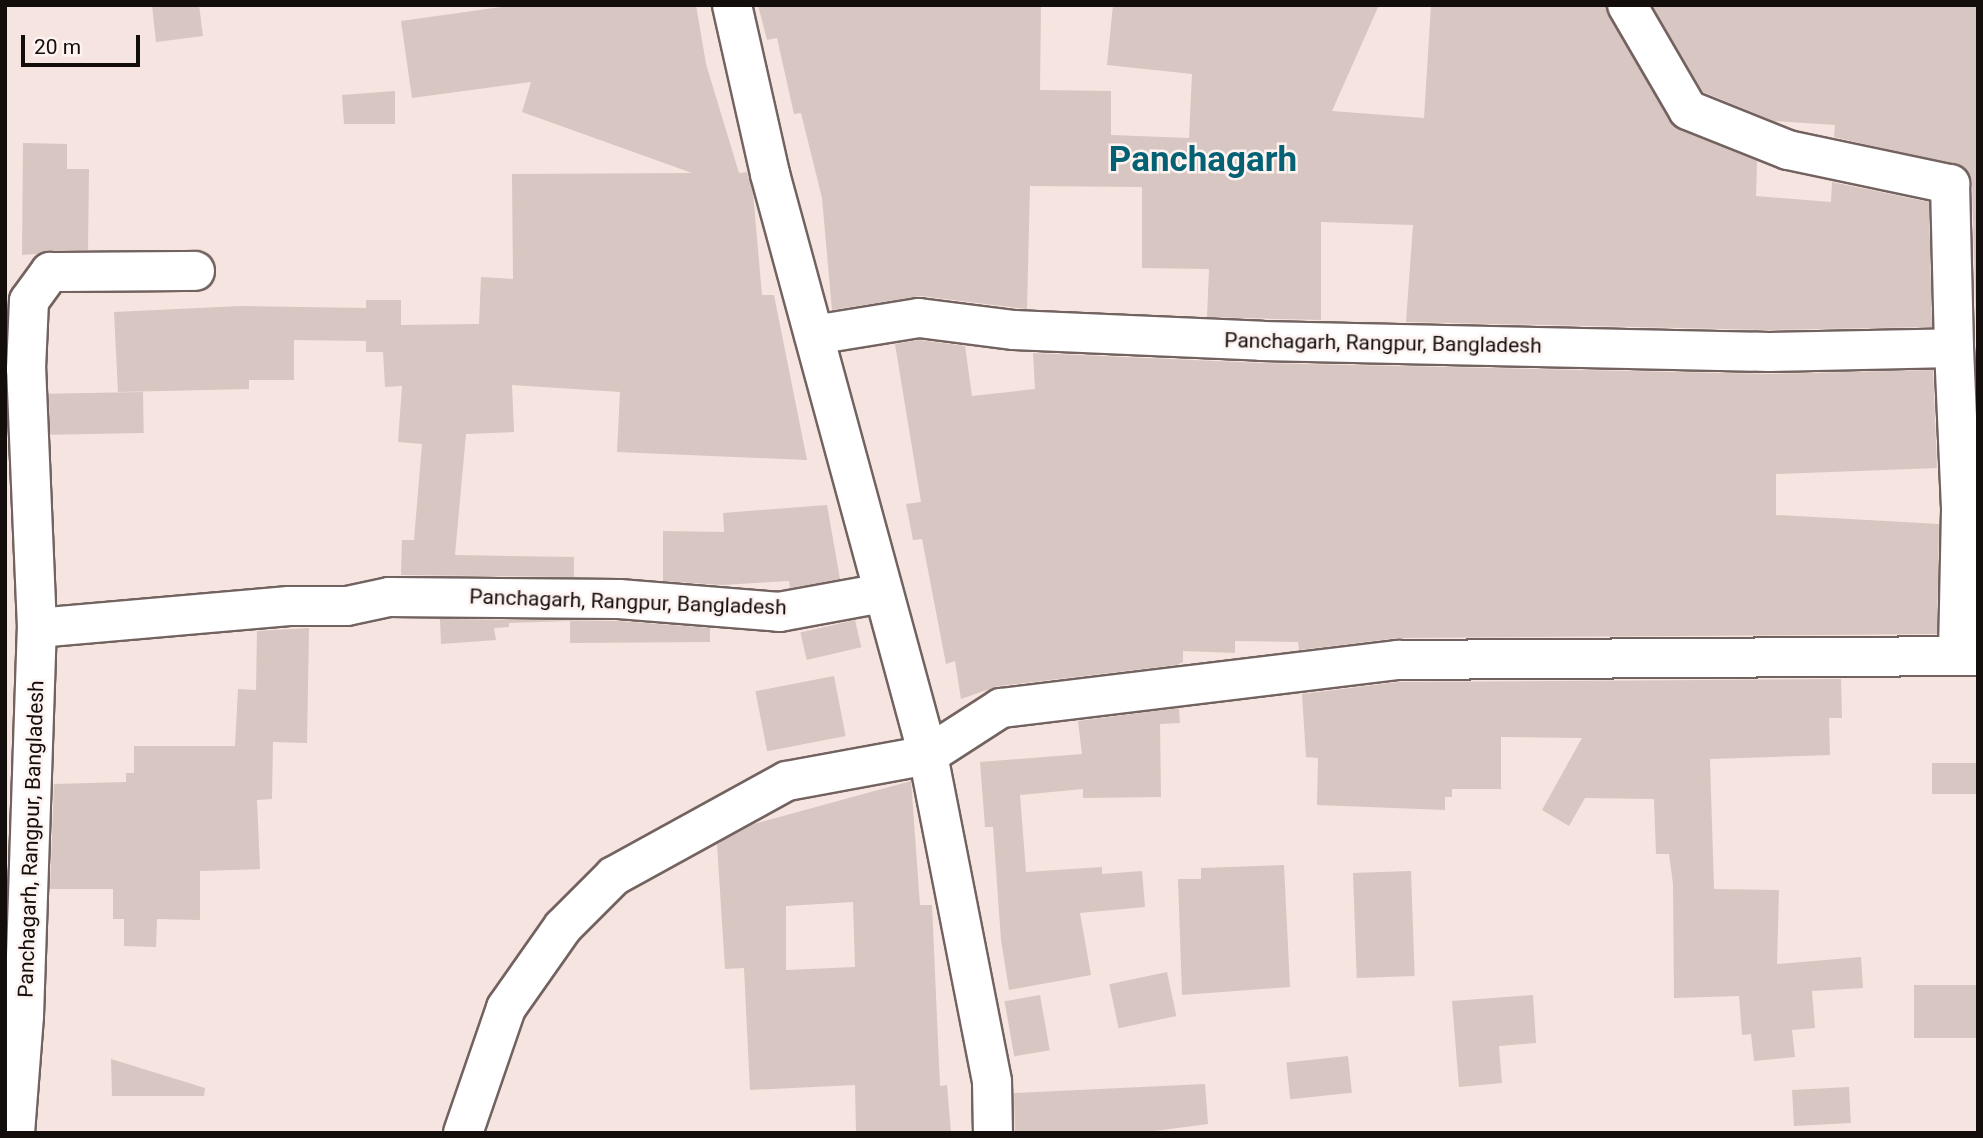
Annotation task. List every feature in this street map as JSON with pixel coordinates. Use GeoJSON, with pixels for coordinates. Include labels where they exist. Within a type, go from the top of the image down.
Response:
{"type":"FeatureCollection","features":[{"type":"Feature","properties":{"kind":"street"},"geometry":{"type":"LineString","coordinates":[[732,5],[770,174],[928,755],[992,1082],[993,1133]]}},
{"type":"Feature","properties":{"kind":"street"},"geometry":{"type":"LineString","coordinates":[[463,1133],[506,1008],[563,927],[614,876],[787,781],[928,755],[1001,708],[1398,660],[1968,656],[1954,348],[1950,184],[1788,150],[1688,110],[1627,5]]}},
{"type":"Feature","properties":{"kind":"street","name":"Panchagarh, Rangpur, Bangladesh"},"geometry":{"type":"LineString","coordinates":[[15,1133],[25,988],[37,628],[26,369],[29,301],[50,272],[195,271]]}},
{"type":"Feature","properties":{"kind":"street","name":"Panchagarh, Rangpur, Bangladesh"},"geometry":{"type":"LineString","coordinates":[[814,335],[919,318],[1014,330],[1248,340],[1769,352],[1954,348]]}},
{"type":"Feature","properties":{"kind":"street","name":"Panchagarh, Rangpur, Bangladesh"},"geometry":{"type":"LineString","coordinates":[[37,628],[261,608],[347,606],[389,597],[619,599],[779,612],[883,593]]}},
{"type":"Feature","properties":{"kind":"building"},"geometry":{"type":"Polygon","coordinates":[[[152,5],[199,5],[203,36],[156,42],[152,5]]]}},
{"type":"Feature","properties":{"kind":"building"},"geometry":{"type":"Polygon","coordinates":[[[516,5],[696,5],[706,64],[739,173],[747,172],[753,193],[762,295],[774,295],[807,460],[617,452],[620,392],[512,385],[514,432],[466,434],[455,555],[574,557],[574,577],[401,575],[402,540],[414,540],[422,444],[398,442],[402,386],[385,387],[383,352],[366,352],[366,341],[294,340],[294,380],[249,380],[249,389],[118,392],[114,312],[241,306],[366,308],[366,300],[401,300],[401,325],[479,324],[481,277],[513,279],[512,174],[692,173],[522,112],[531,82],[412,98],[401,21],[516,5]]]}},
{"type":"Feature","properties":{"kind":"building"},"geometry":{"type":"Polygon","coordinates":[[[758,5],[1041,5],[1040,90],[1111,91],[1111,135],[1189,138],[1192,74],[1107,65],[1113,5],[1379,5],[1332,111],[1424,118],[1431,5],[1605,5],[1670,122],[1680,130],[1757,161],[1756,196],[1831,202],[1832,182],[1929,202],[1932,327],[1769,330],[1406,322],[1413,225],[1321,222],[1321,320],[1207,317],[1209,269],[1142,268],[1142,187],[1030,186],[1027,309],[921,296],[832,310],[822,198],[801,113],[794,114],[777,38],[767,40],[758,5]]]}},
{"type":"Feature","properties":{"kind":"building"},"geometry":{"type":"Polygon","coordinates":[[[1652,5],[1978,5],[1978,391],[1972,183],[1964,167],[1834,137],[1835,125],[1774,121],[1703,92],[1652,5]]]}},
{"type":"Feature","properties":{"kind":"building"},"geometry":{"type":"Polygon","coordinates":[[[395,91],[395,124],[344,124],[342,95],[395,91]]]}},
{"type":"Feature","properties":{"kind":"building"},"geometry":{"type":"Polygon","coordinates":[[[23,143],[67,144],[67,169],[89,169],[88,250],[22,255],[23,143]]]}},
{"type":"Feature","properties":{"kind":"building"},"geometry":{"type":"Polygon","coordinates":[[[919,340],[965,346],[972,396],[1035,389],[1033,353],[1261,363],[1769,374],[1933,370],[1937,468],[1776,474],[1776,515],[1939,524],[1937,634],[1398,638],[1299,650],[1298,642],[1235,641],[1235,653],[1183,651],[1183,662],[1177,665],[998,686],[961,699],[955,661],[946,664],[922,539],[913,540],[906,504],[921,502],[895,344],[919,340]]]}},
{"type":"Feature","properties":{"kind":"building"},"geometry":{"type":"Polygon","coordinates":[[[143,392],[144,433],[50,435],[49,394],[143,392]]]}},
{"type":"Feature","properties":{"kind":"building"},"geometry":{"type":"Polygon","coordinates":[[[827,505],[840,579],[790,588],[789,581],[722,585],[663,581],[663,531],[724,532],[723,513],[827,505]]]}},
{"type":"Feature","properties":{"kind":"building"},"geometry":{"type":"Polygon","coordinates":[[[440,619],[618,621],[710,628],[710,642],[570,643],[570,621],[509,623],[509,627],[494,628],[496,640],[441,644],[440,619]]]}},
{"type":"Feature","properties":{"kind":"building"},"geometry":{"type":"Polygon","coordinates":[[[855,620],[861,647],[807,660],[800,633],[855,620]]]}},
{"type":"Feature","properties":{"kind":"building"},"geometry":{"type":"Polygon","coordinates":[[[309,628],[307,743],[273,742],[272,799],[257,800],[260,869],[200,871],[200,920],[157,919],[156,947],[124,946],[124,919],[113,919],[113,889],[50,889],[54,784],[126,782],[126,773],[134,773],[134,746],[235,746],[238,689],[256,690],[257,631],[309,628]]]}},
{"type":"Feature","properties":{"kind":"building"},"geometry":{"type":"Polygon","coordinates":[[[834,676],[846,736],[767,751],[755,691],[834,676]]]}},
{"type":"Feature","properties":{"kind":"building"},"geometry":{"type":"Polygon","coordinates":[[[1841,679],[1842,718],[1829,718],[1830,755],[1710,759],[1714,889],[1779,890],[1777,964],[1861,957],[1863,988],[1812,991],[1815,1028],[1792,1030],[1795,1057],[1754,1061],[1751,1034],[1742,1035],[1739,996],[1674,998],[1673,884],[1669,854],[1656,854],[1654,799],[1585,798],[1569,826],[1542,810],[1582,738],[1501,737],[1501,789],[1452,789],[1452,797],[1445,797],[1445,810],[1317,805],[1318,758],[1306,757],[1302,694],[1399,682],[1841,679]]]}},
{"type":"Feature","properties":{"kind":"building"},"geometry":{"type":"Polygon","coordinates":[[[1179,708],[1180,723],[1160,724],[1161,797],[1083,798],[1083,789],[1020,795],[1026,872],[1102,867],[1102,874],[1142,871],[1145,907],[1080,913],[1091,975],[1009,990],[1001,940],[993,827],[985,827],[980,762],[1082,754],[1078,721],[1179,708]]]}},
{"type":"Feature","properties":{"kind":"building"},"geometry":{"type":"Polygon","coordinates":[[[1932,763],[1978,763],[1978,794],[1932,794],[1932,763]]]}},
{"type":"Feature","properties":{"kind":"building"},"geometry":{"type":"Polygon","coordinates":[[[911,781],[920,905],[932,905],[940,1086],[947,1085],[951,1133],[856,1133],[855,1085],[750,1090],[744,968],[725,969],[717,844],[754,824],[911,781]],[[853,902],[786,906],[786,970],[855,967],[853,902]]]}},
{"type":"Feature","properties":{"kind":"building"},"geometry":{"type":"Polygon","coordinates":[[[1284,865],[1290,987],[1182,995],[1178,879],[1201,879],[1201,868],[1284,865]]]}},
{"type":"Feature","properties":{"kind":"building"},"geometry":{"type":"Polygon","coordinates":[[[1411,871],[1415,976],[1357,978],[1353,873],[1411,871]]]}},
{"type":"Feature","properties":{"kind":"building"},"geometry":{"type":"Polygon","coordinates":[[[1167,972],[1176,1016],[1119,1028],[1109,984],[1167,972]]]}},
{"type":"Feature","properties":{"kind":"building"},"geometry":{"type":"Polygon","coordinates":[[[1914,985],[1978,985],[1978,1038],[1914,1038],[1914,985]]]}},
{"type":"Feature","properties":{"kind":"building"},"geometry":{"type":"Polygon","coordinates":[[[1040,995],[1050,1050],[1014,1056],[1005,1001],[1040,995]]]}},
{"type":"Feature","properties":{"kind":"building"},"geometry":{"type":"Polygon","coordinates":[[[1533,995],[1536,1043],[1499,1046],[1502,1083],[1459,1087],[1452,1001],[1533,995]]]}},
{"type":"Feature","properties":{"kind":"building"},"geometry":{"type":"Polygon","coordinates":[[[1348,1056],[1352,1093],[1290,1099],[1286,1062],[1348,1056]]]}},
{"type":"Feature","properties":{"kind":"building"},"geometry":{"type":"Polygon","coordinates":[[[111,1059],[205,1088],[204,1096],[112,1096],[111,1059]]]}},
{"type":"Feature","properties":{"kind":"building"},"geometry":{"type":"Polygon","coordinates":[[[1205,1084],[1208,1124],[1139,1133],[1015,1133],[1014,1093],[1205,1084]]]}},
{"type":"Feature","properties":{"kind":"building"},"geometry":{"type":"Polygon","coordinates":[[[1849,1087],[1851,1123],[1794,1126],[1792,1090],[1849,1087]]]}},
{"type":"Feature","properties":{"kind":"district","name":"Panchagarh"},"geometry":{"type":"Point","coordinates":[1203,160]}}]}
